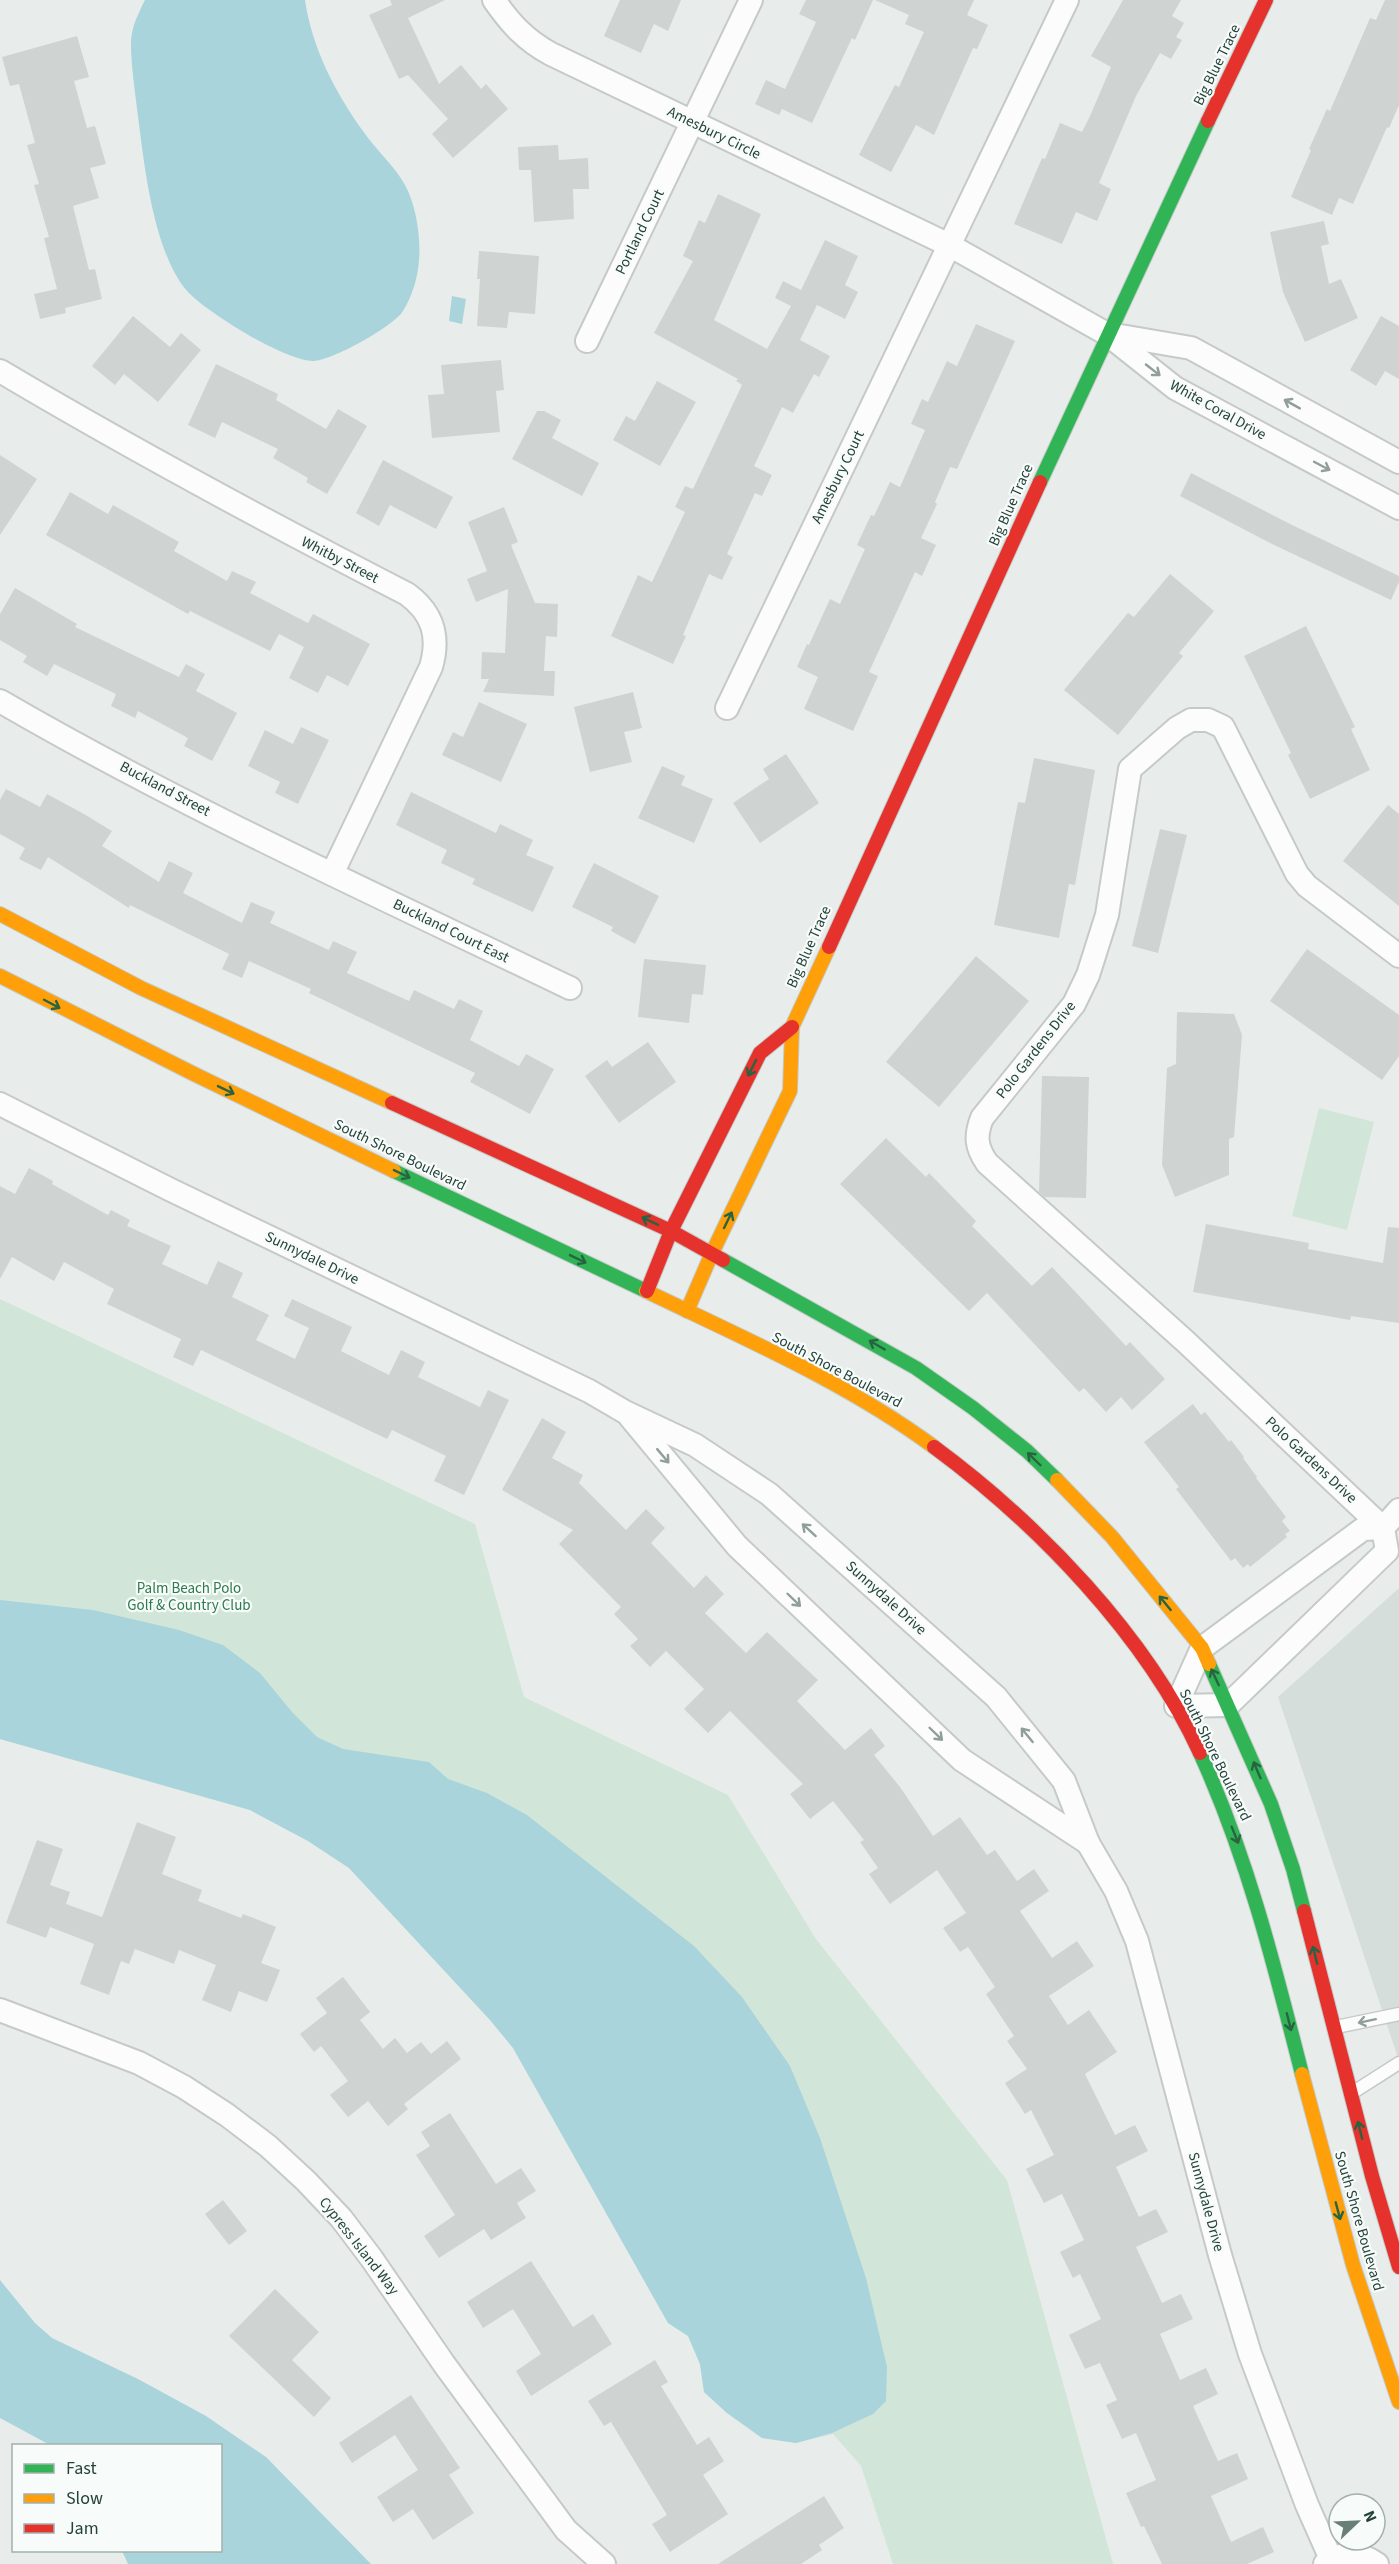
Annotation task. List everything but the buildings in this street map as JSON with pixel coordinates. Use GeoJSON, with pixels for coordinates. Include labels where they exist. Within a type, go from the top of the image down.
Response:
{"type":"FeatureCollection","features":[{"type":"Feature","properties":{"kind":"street","name":"Amesbury Circle"},"geometry":{"type":"LineString","coordinates":[[494,0],[511,25],[536,46],[949,245],[1107,334]]}},
{"type":"Feature","properties":{"kind":"street","name":"Portland Court"},"geometry":{"type":"LineString","coordinates":[[588,341],[751,0]]}},
{"type":"Feature","properties":{"kind":"street"},"geometry":{"type":"LineString","coordinates":[[949,245],[1067,0]]}},
{"type":"Feature","properties":{"kind":"street","name":"Big Blue Trace"},"geometry":{"type":"LineString","coordinates":[[687,1311],[789,1091],[792,1027],[1107,334],[1266,0]]}},
{"type":"Feature","properties":{"kind":"street","name":"Amesbury Court"},"geometry":{"type":"LineString","coordinates":[[727,708],[949,245]]}},
{"type":"Feature","properties":{"kind":"street"},"geometry":{"type":"LineString","coordinates":[[1107,334],[1191,348],[1399,462]]}},
{"type":"Feature","properties":{"kind":"street","name":"White Coral Drive"},"geometry":{"type":"LineString","coordinates":[[1107,334],[1175,388],[1399,508]]}},
{"type":"Feature","properties":{"kind":"street","name":"Whitby Street"},"geometry":{"type":"LineString","coordinates":[[0,371],[117,440],[406,594],[420,604],[430,618],[435,634],[435,651],[430,667],[332,874]]}},
{"type":"Feature","properties":{"kind":"street","name":"Buckland Street"},"geometry":{"type":"LineString","coordinates":[[0,701],[173,795],[332,874]]}},
{"type":"Feature","properties":{"kind":"street","name":"Polo Gardens Drive"},"geometry":{"type":"LineString","coordinates":[[1383,1528],[1186,1342],[987,1163],[978,1150],[976,1133],[982,1118],[1074,1004],[1088,975],[1107,915],[1130,769],[1177,728],[1191,720],[1208,720],[1223,727],[1297,874],[1307,886],[1399,956]]}},
{"type":"Feature","properties":{"kind":"street","name":"Buckland Court East"},"geometry":{"type":"LineString","coordinates":[[332,874],[570,988]]}},
{"type":"Feature","properties":{"kind":"street","name":"South Shore Boulevard"},"geometry":{"type":"LineString","coordinates":[[0,914],[141,988],[671,1231],[712,1253],[916,1368],[982,1415],[1027,1451],[1077,1499],[1112,1537],[1202,1648],[1271,1804],[1286,1847],[1399,2267]]}},
{"type":"Feature","properties":{"kind":"street","name":"South Shore Boulevard"},"geometry":{"type":"LineString","coordinates":[[0,976],[119,1039],[647,1291],[834,1384],[892,1418],[948,1456],[1000,1499],[1048,1545],[1083,1582],[1125,1635],[1176,1706],[1237,1840],[1259,1904],[1340,2220],[1358,2282],[1399,2402]]}},
{"type":"Feature","properties":{"kind":"street","name":"Big Blue Trace"},"geometry":{"type":"LineString","coordinates":[[647,1291],[671,1231],[760,1053],[792,1027]]}},
{"type":"Feature","properties":{"kind":"street","name":"Sunnydale Drive"},"geometry":{"type":"LineString","coordinates":[[0,1104],[161,1185],[589,1391],[625,1412],[694,1445],[769,1494],[996,1697],[1064,1780],[1088,1843],[1116,1891],[1137,1941],[1220,2255],[1250,2354],[1328,2562],[1344,2555],[1357,2554],[1377,2564]]}},
{"type":"Feature","properties":{"kind":"street","name":"Sunnydale Drive"},"geometry":{"type":"LineString","coordinates":[[625,1412],[737,1546],[962,1760],[1088,1843]]}},
{"type":"Feature","properties":{"kind":"street"},"geometry":{"type":"LineString","coordinates":[[1383,1528],[1387,1551],[1228,1705],[1176,1706],[1202,1648],[1363,1529],[1383,1528],[1399,1510]]}},
{"type":"Feature","properties":{"kind":"street","name":"Cypress Island Way"},"geometry":{"type":"LineString","coordinates":[[0,2010],[129,2059],[184,2087],[236,2121],[306,2181],[341,2218],[372,2259],[444,2364],[566,2530],[604,2564]]}},
{"type":"Feature","properties":{"kind":"lane"},"geometry":{"type":"LineString","coordinates":[[1334,2028],[1399,2014]]}},
{"type":"Feature","properties":{"kind":"lane"},"geometry":{"type":"LineString","coordinates":[[1351,2093],[1399,2063]]}},
{"type":"Feature","properties":{"kind":"shaded area"},"geometry":{"type":"Polygon","coordinates":[[[1399,1588],[1399,2061],[1278,1697],[1399,1588]]]}},
{"type":"Feature","properties":{"kind":"green space"},"geometry":{"type":"Polygon","coordinates":[[[1319,1108],[1374,1122],[1347,1230],[1292,1216],[1319,1108]]]}},
{"type":"Feature","properties":{"kind":"green space","name":"Palm Beach Polo Golf & Country Club"},"geometry":{"type":"Polygon","coordinates":[[[0,1299],[475,1524],[524,1697],[728,1795],[816,1939],[1007,2180],[1113,2564],[893,2564],[861,2466],[833,2434],[796,2443],[762,2438],[727,2413],[704,2392],[700,2364],[688,2336],[668,2323],[513,2048],[490,2020],[349,1868],[308,1841],[250,1810],[0,1739],[0,1299]]]}},
{"type":"Feature","properties":{"kind":"water"},"geometry":{"type":"Polygon","coordinates":[[[145,0],[305,0],[313,35],[334,85],[363,131],[401,178],[415,211],[419,251],[416,280],[403,311],[387,326],[361,342],[322,360],[300,359],[247,334],[211,311],[187,291],[176,275],[159,235],[148,188],[131,51],[134,25],[145,0]]]}},
{"type":"Feature","properties":{"kind":"water"},"geometry":{"type":"Polygon","coordinates":[[[452,296],[466,299],[462,324],[449,321],[452,296]]]}},
{"type":"Feature","properties":{"kind":"water"},"geometry":{"type":"Polygon","coordinates":[[[0,1600],[93,1610],[179,1630],[223,1645],[260,1673],[292,1712],[317,1737],[343,1749],[429,1762],[448,1779],[487,1793],[527,1815],[694,1946],[742,1997],[790,2066],[820,2138],[866,2278],[887,2367],[886,2401],[873,2414],[832,2433],[796,2443],[762,2438],[727,2413],[704,2392],[700,2364],[688,2336],[668,2323],[513,2048],[490,2020],[349,1868],[308,1841],[250,1810],[0,1739],[0,1600]]]}},
{"type":"Feature","properties":{"kind":"water"},"geometry":{"type":"Polygon","coordinates":[[[0,2280],[35,2323],[52,2338],[138,2379],[206,2416],[266,2457],[371,2564],[128,2564],[122,2552],[222,2552],[222,2444],[48,2444],[0,2418],[0,2280]]]}},
{"type":"Feature","properties":{"kind":"traffic: fast"},"geometry":{"type":"LineString","coordinates":[[1040,482],[1208,121]]}},
{"type":"Feature","properties":{"kind":"traffic: fast"},"geometry":{"type":"LineString","coordinates":[[394,1171],[646,1291]]}},
{"type":"Feature","properties":{"kind":"traffic: fast"},"geometry":{"type":"LineString","coordinates":[[723,1260],[916,1368],[973,1408],[1027,1451],[1057,1480]]}},
{"type":"Feature","properties":{"kind":"traffic: fast"},"geometry":{"type":"LineString","coordinates":[[1209,1664],[1271,1804],[1293,1869],[1304,1911]]}},
{"type":"Feature","properties":{"kind":"traffic: fast"},"geometry":{"type":"LineString","coordinates":[[1200,1753],[1246,1871],[1270,1951],[1302,2074]]}},
{"type":"Feature","properties":{"kind":"traffic: slow"},"geometry":{"type":"LineString","coordinates":[[0,914],[141,988],[392,1103]]}},
{"type":"Feature","properties":{"kind":"traffic: slow"},"geometry":{"type":"LineString","coordinates":[[687,1311],[712,1253],[790,1091],[792,1027],[829,947]]}},
{"type":"Feature","properties":{"kind":"traffic: slow"},"geometry":{"type":"LineString","coordinates":[[0,976],[394,1171]]}},
{"type":"Feature","properties":{"kind":"traffic: slow"},"geometry":{"type":"LineString","coordinates":[[646,1291],[830,1381],[934,1447]]}},
{"type":"Feature","properties":{"kind":"traffic: slow"},"geometry":{"type":"LineString","coordinates":[[1057,1480],[1112,1537],[1202,1648],[1209,1664]]}},
{"type":"Feature","properties":{"kind":"traffic: slow"},"geometry":{"type":"LineString","coordinates":[[1302,2074],[1353,2265],[1399,2402]]}},
{"type":"Feature","properties":{"kind":"traffic: jam"},"geometry":{"type":"LineString","coordinates":[[1208,121],[1266,0]]}},
{"type":"Feature","properties":{"kind":"traffic: jam"},"geometry":{"type":"LineString","coordinates":[[829,947],[1040,482]]}},
{"type":"Feature","properties":{"kind":"traffic: jam"},"geometry":{"type":"LineString","coordinates":[[647,1291],[671,1231],[760,1053],[792,1027]]}},
{"type":"Feature","properties":{"kind":"traffic: jam"},"geometry":{"type":"LineString","coordinates":[[392,1103],[671,1231],[723,1260]]}},
{"type":"Feature","properties":{"kind":"traffic: jam"},"geometry":{"type":"LineString","coordinates":[[934,1447],[1011,1510],[1085,1584],[1150,1666],[1177,1709],[1200,1753]]}},
{"type":"Feature","properties":{"kind":"traffic: jam"},"geometry":{"type":"LineString","coordinates":[[1304,1911],[1372,2176],[1399,2267]]}}]}
